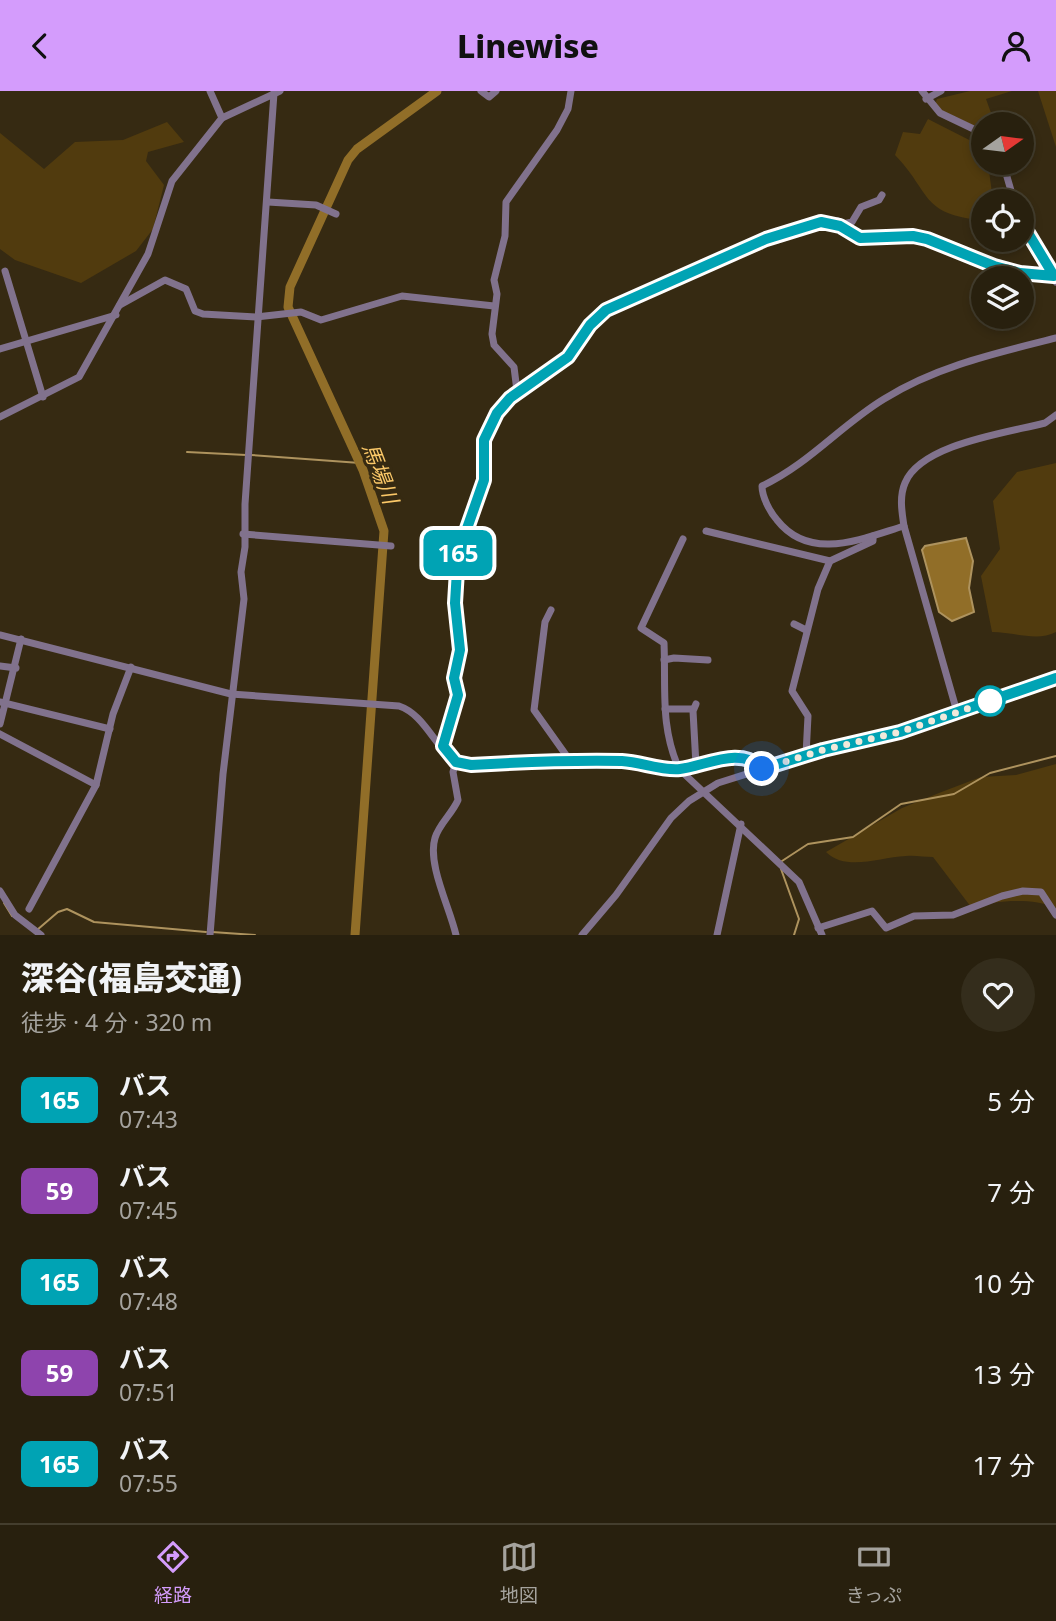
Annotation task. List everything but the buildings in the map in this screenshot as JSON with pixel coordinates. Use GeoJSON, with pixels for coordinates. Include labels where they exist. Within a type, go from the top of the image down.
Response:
{"type":"FeatureCollection","features":[{"type":"Feature","properties":{"kind":"street"},"geometry":{"type":"LineString","coordinates":[[210,91],[222,118]]}},
{"type":"Feature","properties":{"kind":"street"},"geometry":{"type":"LineString","coordinates":[[256,91],[259,100]]}},
{"type":"Feature","properties":{"kind":"street"},"geometry":{"type":"LineString","coordinates":[[481,91],[489,97],[496,91]]}},
{"type":"Feature","properties":{"kind":"street"},"geometry":{"type":"LineString","coordinates":[[517,391],[514,367],[493,339],[495,276],[506,226],[506,202],[530,172],[557,130],[568,109],[571,91]]}},
{"type":"Feature","properties":{"kind":"street"},"geometry":{"type":"LineString","coordinates":[[941,91],[924,95],[940,113],[971,128]]}},
{"type":"Feature","properties":{"kind":"street"},"geometry":{"type":"LineString","coordinates":[[0,417],[79,377],[116,315],[152,244],[172,181],[222,118],[277,92],[243,534],[244,551],[240,572],[244,599],[231,694],[210,935]]}},
{"type":"Feature","properties":{"kind":"street"},"geometry":{"type":"LineString","coordinates":[[443,746],[458,695],[454,678],[460,650],[455,603],[458,554],[484,480],[484,440],[497,413],[517,391],[568,357],[590,325],[606,310],[766,239],[823,222],[827,218],[843,224],[852,222],[861,207],[880,200],[882,195]]}},
{"type":"Feature","properties":{"kind":"street"},"geometry":{"type":"LineString","coordinates":[[268,202],[316,205],[336,214]]}},
{"type":"Feature","properties":{"kind":"street"},"geometry":{"type":"LineString","coordinates":[[823,222],[840,226],[860,238],[913,236],[927,239],[994,266],[1055,279]]}},
{"type":"Feature","properties":{"kind":"street"},"geometry":{"type":"LineString","coordinates":[[1034,243],[1055,279]]}},
{"type":"Feature","properties":{"kind":"street"},"geometry":{"type":"LineString","coordinates":[[5,271],[43,397]]}},
{"type":"Feature","properties":{"kind":"street"},"geometry":{"type":"LineString","coordinates":[[120,305],[165,280],[186,289],[195,311],[199,313],[260,316],[296,313],[324,320],[402,296],[494,306]]}},
{"type":"Feature","properties":{"kind":"street"},"geometry":{"type":"LineString","coordinates":[[0,349],[116,315]]}},
{"type":"Feature","properties":{"kind":"street"},"geometry":{"type":"LineString","coordinates":[[904,526],[827,546],[795,537],[774,516],[762,486],[799,466],[881,400],[910,384],[982,357],[1056,338]]}},
{"type":"Feature","properties":{"kind":"street"},"geometry":{"type":"LineString","coordinates":[[957,712],[904,526],[901,505],[905,484],[925,458],[1045,422],[1056,415]]}},
{"type":"Feature","properties":{"kind":"street"},"geometry":{"type":"LineString","coordinates":[[706,531],[830,561],[873,541],[873,535]]}},
{"type":"Feature","properties":{"kind":"street"},"geometry":{"type":"LineString","coordinates":[[243,534],[391,546]]}},
{"type":"Feature","properties":{"kind":"street"},"geometry":{"type":"LineString","coordinates":[[683,538],[641,628],[663,641],[667,741],[679,769],[741,824],[799,882],[820,932],[869,911],[875,912],[887,928],[914,916],[959,914],[1002,896],[1023,891],[1041,892],[1056,915]]}},
{"type":"Feature","properties":{"kind":"street"},"geometry":{"type":"LineString","coordinates":[[806,755],[808,716],[792,691],[806,630],[830,561]]}},
{"type":"Feature","properties":{"kind":"street"},"geometry":{"type":"LineString","coordinates":[[551,610],[545,622],[534,710],[570,762]]}},
{"type":"Feature","properties":{"kind":"street"},"geometry":{"type":"LineString","coordinates":[[794,624],[806,630]]}},
{"type":"Feature","properties":{"kind":"street"},"geometry":{"type":"LineString","coordinates":[[0,635],[231,694],[369,704],[411,711],[456,762],[471,765],[646,762],[679,769],[744,759],[762,769]]}},
{"type":"Feature","properties":{"kind":"street"},"geometry":{"type":"LineString","coordinates":[[0,723],[3,702],[16,667],[21,639]]}},
{"type":"Feature","properties":{"kind":"street"},"geometry":{"type":"LineString","coordinates":[[664,660],[708,660]]}},
{"type":"Feature","properties":{"kind":"street"},"geometry":{"type":"LineString","coordinates":[[0,666],[16,667]]}},
{"type":"Feature","properties":{"kind":"street"},"geometry":{"type":"LineString","coordinates":[[29,909],[96,785],[110,729],[131,667]]}},
{"type":"Feature","properties":{"kind":"street"},"geometry":{"type":"LineString","coordinates":[[582,935],[616,895],[671,818],[702,791],[726,780],[806,755],[900,732],[1056,678]]}},
{"type":"Feature","properties":{"kind":"street"},"geometry":{"type":"LineString","coordinates":[[3,702],[110,729]]}},
{"type":"Feature","properties":{"kind":"street"},"geometry":{"type":"LineString","coordinates":[[665,709],[695,707],[696,765]]}},
{"type":"Feature","properties":{"kind":"street"},"geometry":{"type":"LineString","coordinates":[[0,734],[96,785]]}},
{"type":"Feature","properties":{"kind":"street"},"geometry":{"type":"LineString","coordinates":[[456,762],[453,772],[458,798],[436,835],[434,845],[438,878],[456,935]]}},
{"type":"Feature","properties":{"kind":"street"},"geometry":{"type":"LineString","coordinates":[[717,935],[741,824]]}},
{"type":"Feature","properties":{"kind":"street"},"geometry":{"type":"LineString","coordinates":[[0,891],[15,915],[41,935]]}},
{"type":"Feature","properties":{"kind":"shaded area"},"geometry":{"type":"Polygon","coordinates":[[[970,91],[1012,91],[986,99],[991,112],[971,112],[971,124],[934,107],[937,99],[970,91]]]}},
{"type":"Feature","properties":{"kind":"shaded area"},"geometry":{"type":"Polygon","coordinates":[[[1038,91],[1056,91],[1056,147],[1038,91]]]}},
{"type":"Feature","properties":{"kind":"shaded area"},"geometry":{"type":"Polygon","coordinates":[[[928,119],[971,141],[971,175],[990,175],[991,189],[971,189],[971,218],[947,213],[936,207],[895,155],[903,132],[920,134],[928,119]]]}},
{"type":"Feature","properties":{"kind":"shaded area"},"geometry":{"type":"Polygon","coordinates":[[[167,122],[184,142],[148,152],[146,161],[164,185],[153,229],[136,251],[81,283],[15,260],[0,249],[0,133],[44,169],[75,142],[123,140],[167,122]]]}},
{"type":"Feature","properties":{"kind":"shaded area"},"geometry":{"type":"Polygon","coordinates":[[[1056,463],[1056,632],[1033,636],[992,632],[981,576],[1000,549],[993,501],[1017,472],[1056,463]]]}},
{"type":"Feature","properties":{"kind":"shaded area"},"geometry":{"type":"Polygon","coordinates":[[[966,538],[973,561],[969,588],[974,612],[952,621],[939,612],[922,550],[925,546],[966,538]]]}},
{"type":"Feature","properties":{"kind":"shaded area"},"geometry":{"type":"Polygon","coordinates":[[[1056,764],[1056,908],[1036,902],[1014,901],[971,907],[933,857],[909,856],[853,862],[834,858],[826,852],[902,808],[939,793],[981,777],[1016,775],[1056,764]]]}},
{"type":"Feature","properties":{"kind":"waterway","name":"馬場川"},"geometry":{"type":"LineString","coordinates":[[355,935],[384,531],[363,470],[288,307],[290,287],[348,160],[357,149],[437,91]]}},
{"type":"Feature","properties":{"kind":"waterway"},"geometry":{"type":"LineString","coordinates":[[187,452],[246,455]]}},
{"type":"Feature","properties":{"kind":"waterway"},"geometry":{"type":"LineString","coordinates":[[251,455],[360,463]]}},
{"type":"Feature","properties":{"kind":"waterway"},"geometry":{"type":"LineString","coordinates":[[782,861],[808,844],[853,837],[901,804],[954,794],[990,773],[1056,756]]}},
{"type":"Feature","properties":{"kind":"waterway"},"geometry":{"type":"LineString","coordinates":[[781,869],[799,919],[794,935]]}},
{"type":"Feature","properties":{"kind":"waterway"},"geometry":{"type":"LineString","coordinates":[[4,903],[12,916]]}},
{"type":"Feature","properties":{"kind":"waterway"},"geometry":{"type":"LineString","coordinates":[[37,930],[58,912],[67,909],[94,922],[206,932]]}},
{"type":"Feature","properties":{"kind":"waterway"},"geometry":{"type":"LineString","coordinates":[[212,932],[255,935]]}},
{"type":"Feature","properties":{"kind":"bus line","name":"165"},"geometry":{"type":"LineString","coordinates":[[1034,240],[1054,276],[1020,273],[994,266],[927,239],[913,236],[860,238],[840,226],[817,222],[753,244],[620,303],[596,318],[568,357],[510,398],[497,413],[484,440],[484,480],[458,554],[455,603],[460,655],[454,678],[458,692],[457,708],[447,727],[443,746],[453,761],[471,765],[601,761],[646,762],[679,769],[725,759],[744,759],[758,764],[762,769],[823,750],[900,732],[1056,678]]}},
{"type":"Feature","properties":{"kind":"route"},"geometry":{"type":"LineString","coordinates":[[762,769],[823,750],[900,732],[990,701]]}}]}
